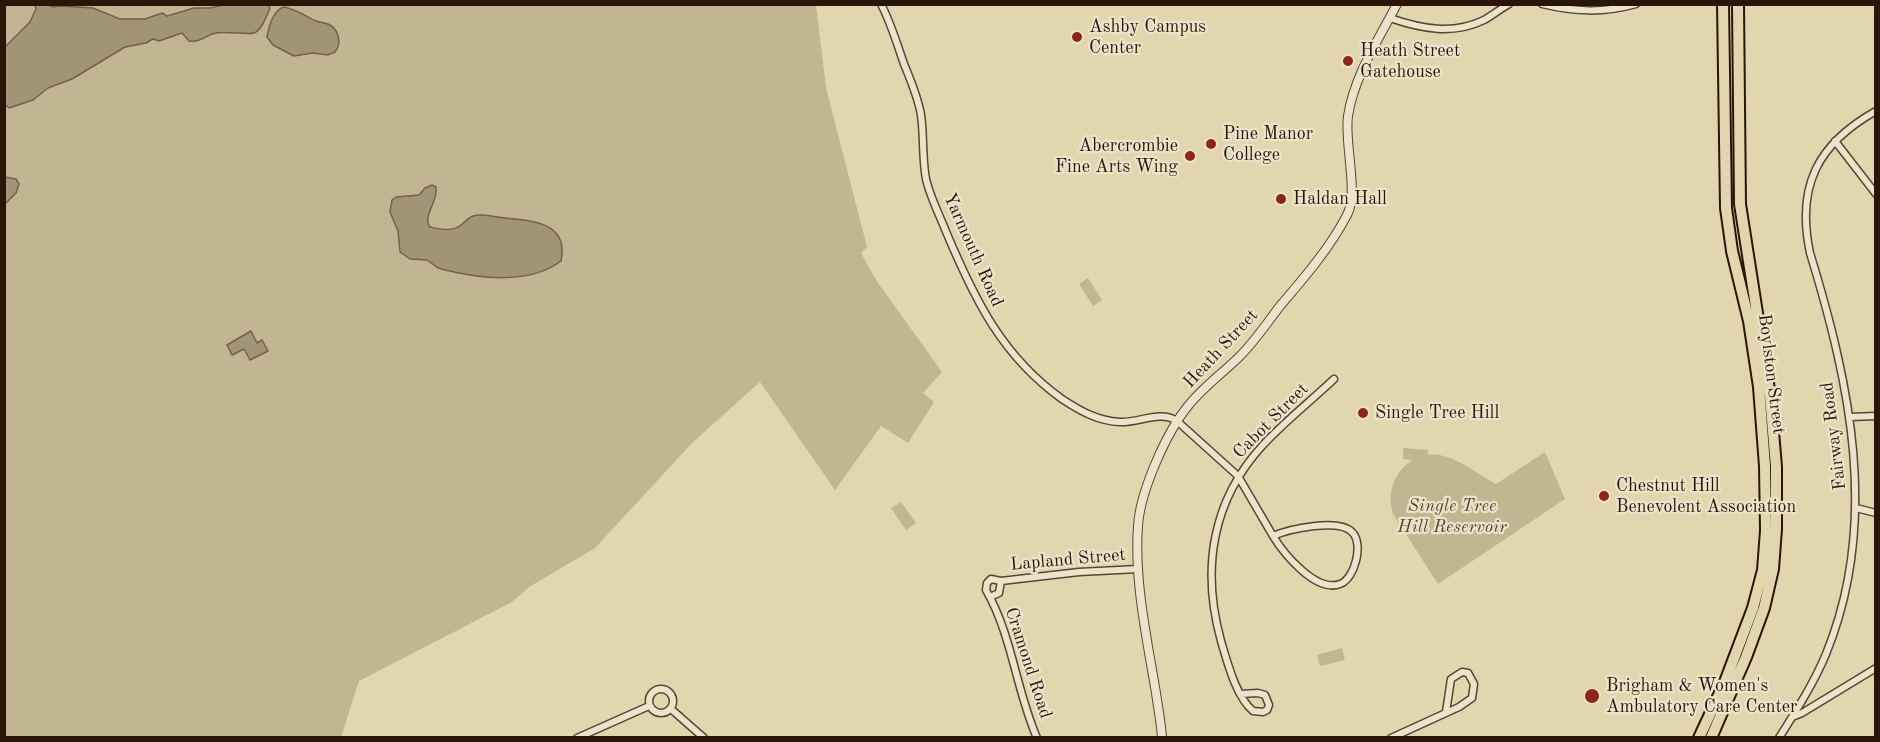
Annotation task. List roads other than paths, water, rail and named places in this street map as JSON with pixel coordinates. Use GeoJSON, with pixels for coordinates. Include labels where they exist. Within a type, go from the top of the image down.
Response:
{"type":"FeatureCollection","features":[{"type":"Feature","properties":{"kind":"highway","name":"Boylston Street"},"geometry":{"type":"LineString","coordinates":[[1699,738],[1725,682],[1753,609],[1766,544],[1765,472],[1759,387],[1747,314],[1732,251],[1725,208],[1723,4]]}},
{"type":"Feature","properties":{"kind":"highway","name":"Boylston Street"},"geometry":{"type":"LineString","coordinates":[[1711,738],[1764,608],[1773,569],[1776,529],[1776,467],[1770,396],[1740,204],[1738,4]]}},
{"type":"Feature","properties":{"kind":"street","name":"Yarmouth Road"},"geometry":{"type":"LineString","coordinates":[[881,4],[916,95],[921,115],[927,180],[932,197],[966,278],[986,318],[1003,341],[1041,382],[1062,399],[1087,414],[1122,422],[1140,421],[1157,416],[1171,417],[1177,421]]}},
{"type":"Feature","properties":{"kind":"street","name":"Heath Street"},"geometry":{"type":"LineString","coordinates":[[1162,738],[1138,569],[1138,525],[1143,499],[1152,472],[1177,421],[1210,382],[1241,355],[1324,250],[1349,212],[1351,173],[1348,113],[1359,79],[1397,4]]}},
{"type":"Feature","properties":{"kind":"street"},"geometry":{"type":"LineString","coordinates":[[1390,18],[1420,27],[1449,30],[1468,27],[1486,19],[1509,4]]}},
{"type":"Feature","properties":{"kind":"street"},"geometry":{"type":"LineString","coordinates":[[1542,4],[1559,9],[1604,12],[1636,4]]}},
{"type":"Feature","properties":{"kind":"street","name":"Fairway Road"},"geometry":{"type":"LineString","coordinates":[[1779,738],[1822,664],[1838,620],[1856,536],[1854,450],[1850,417],[1843,376],[1810,253],[1805,226],[1805,204],[1810,180],[1816,166],[1835,141],[1875,111]]}},
{"type":"Feature","properties":{"kind":"street"},"geometry":{"type":"LineString","coordinates":[[1835,141],[1875,194]]}},
{"type":"Feature","properties":{"kind":"street","name":"Cabot Street"},"geometry":{"type":"LineString","coordinates":[[1241,694],[1265,695],[1269,705],[1267,710],[1253,711],[1241,694],[1218,630],[1211,573],[1212,548],[1217,525],[1238,476],[1264,444],[1334,379]]}},
{"type":"Feature","properties":{"kind":"street"},"geometry":{"type":"LineString","coordinates":[[1850,417],[1875,416]]}},
{"type":"Feature","properties":{"kind":"street"},"geometry":{"type":"LineString","coordinates":[[1177,421],[1238,476],[1273,536],[1283,552],[1294,564],[1316,580],[1334,585],[1341,584],[1350,575],[1355,559],[1357,539],[1346,527],[1330,525],[1273,536]]}},
{"type":"Feature","properties":{"kind":"street"},"geometry":{"type":"LineString","coordinates":[[1856,508],[1875,513]]}},
{"type":"Feature","properties":{"kind":"street","name":"Lapland Street"},"geometry":{"type":"LineString","coordinates":[[1001,581],[999,593],[990,597],[986,590],[987,583],[991,579],[1001,581],[1079,572],[1138,569]]}},
{"type":"Feature","properties":{"kind":"street","name":"Cramond Road"},"geometry":{"type":"LineString","coordinates":[[990,597],[1008,646],[1028,717],[1037,738]]}},
{"type":"Feature","properties":{"kind":"street"},"geometry":{"type":"LineString","coordinates":[[1792,717],[1875,668]]}},
{"type":"Feature","properties":{"kind":"street"},"geometry":{"type":"LineString","coordinates":[[1391,738],[1459,707],[1472,698],[1474,684],[1468,673],[1462,672],[1451,678],[1446,712]]}},
{"type":"Feature","properties":{"kind":"street"},"geometry":{"type":"LineString","coordinates":[[662,688],[672,694],[674,701],[665,713],[658,713],[650,706],[651,694],[662,688]]}},
{"type":"Feature","properties":{"kind":"street"},"geometry":{"type":"LineString","coordinates":[[577,738],[650,706]]}},
{"type":"Feature","properties":{"kind":"street"},"geometry":{"type":"LineString","coordinates":[[671,708],[704,738]]}},
{"type":"Feature","properties":{"kind":"place","name":"Ashby Campus Center"},"geometry":{"type":"Point","coordinates":[1077,37]}},
{"type":"Feature","properties":{"kind":"place","name":"Heath Street Gatehouse"},"geometry":{"type":"Point","coordinates":[1348,61]}},
{"type":"Feature","properties":{"kind":"place","name":"Pine Manor College"},"geometry":{"type":"Point","coordinates":[1211,144]}},
{"type":"Feature","properties":{"kind":"place","name":"Abercrombie Fine Arts Wing"},"geometry":{"type":"Point","coordinates":[1190,156]}},
{"type":"Feature","properties":{"kind":"place","name":"Haldan Hall"},"geometry":{"type":"Point","coordinates":[1281,199]}},
{"type":"Feature","properties":{"kind":"place","name":"Single Tree Hill"},"geometry":{"type":"Point","coordinates":[1363,413]}},
{"type":"Feature","properties":{"kind":"place","name":"Chestnut Hill Benevolent Association"},"geometry":{"type":"Point","coordinates":[1604,496]}},
{"type":"Feature","properties":{"kind":"place","name":"Brigham & Women's Ambulatory Care Center"},"geometry":{"type":"Point","coordinates":[1592,696]}},
{"type":"Feature","properties":{"kind":"park label","name":"Single Tree Hill Reservoir"},"geometry":{"type":"Point","coordinates":[1452,516]}}]}
